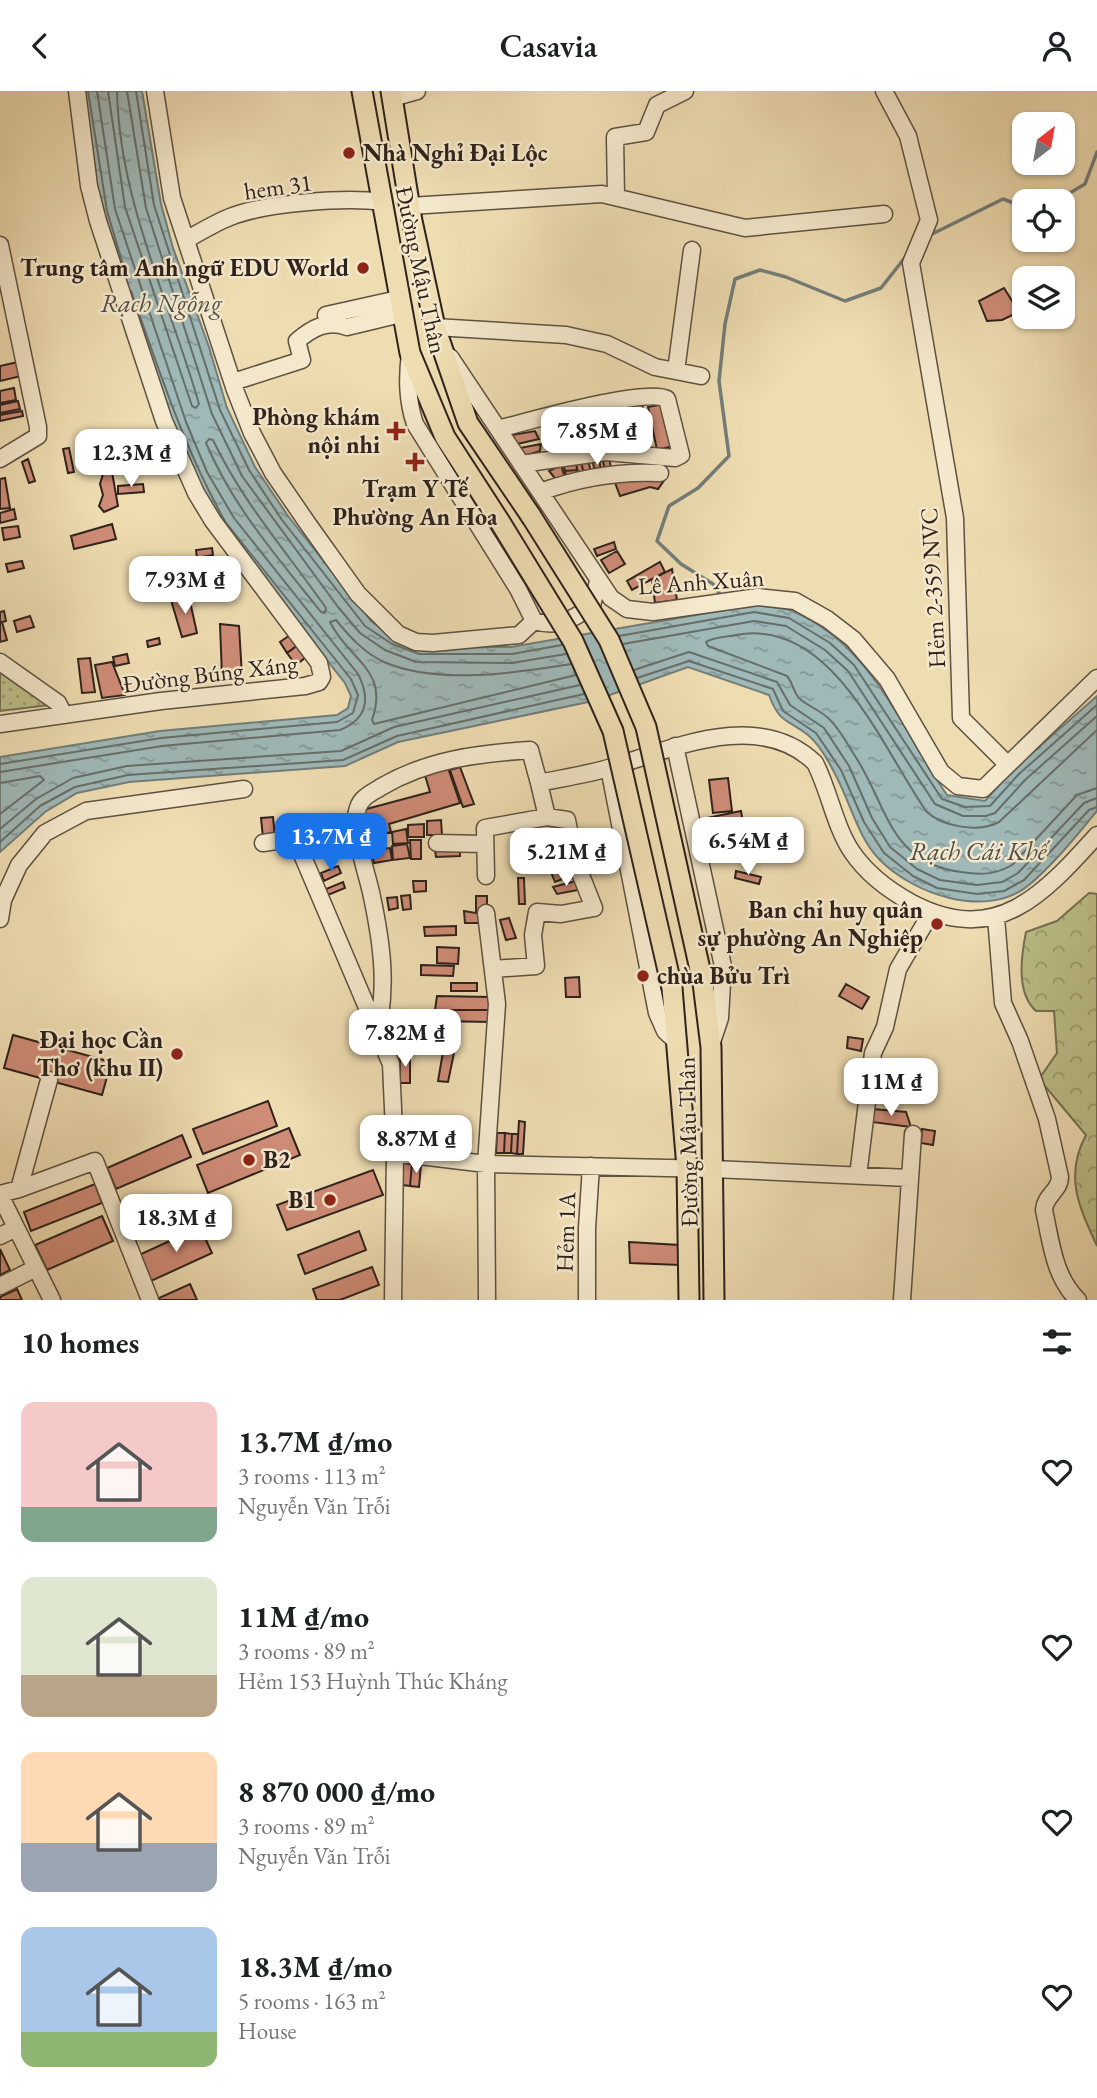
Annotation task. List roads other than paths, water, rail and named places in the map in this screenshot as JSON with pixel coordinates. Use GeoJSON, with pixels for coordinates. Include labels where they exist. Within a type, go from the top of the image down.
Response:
{"type":"FeatureCollection","features":[{"type":"Feature","properties":{"kind":"main road","name":"Đường Mậu Thân"},"geometry":{"type":"LineString","coordinates":[[362,91],[410,353],[444,437],[573,641],[613,731],[672,988],[687,1168],[689,1300]]}},
{"type":"Feature","properties":{"kind":"main road","name":"Đường Mậu Thân"},"geometry":{"type":"LineString","coordinates":[[391,94],[410,206],[438,335],[468,423],[531,516],[609,640],[646,727],[703,983],[711,1047],[714,1300]]}},
{"type":"Feature","properties":{"kind":"street","name":"Đường Búng Xáng"},"geometry":{"type":"LineString","coordinates":[[0,724],[265,688],[305,687],[323,677],[319,663],[213,521],[196,493],[164,421],[98,221],[89,186],[77,91]]}},
{"type":"Feature","properties":{"kind":"street"},"geometry":{"type":"LineString","coordinates":[[155,91],[172,198],[233,382],[252,433],[273,473],[377,617],[398,634],[416,642],[519,635],[534,621]]}},
{"type":"Feature","properties":{"kind":"street"},"geometry":{"type":"LineString","coordinates":[[391,94],[417,91]]}},
{"type":"Feature","properties":{"kind":"street"},"geometry":{"type":"LineString","coordinates":[[616,197],[615,137],[646,132],[657,105],[685,91]]}},
{"type":"Feature","properties":{"kind":"street","name":"Hẻm 2-359 NVC"},"geometry":{"type":"LineString","coordinates":[[884,91],[908,136],[929,220],[911,263],[959,551],[961,718],[1007,764]]}},
{"type":"Feature","properties":{"kind":"street"},"geometry":{"type":"LineString","coordinates":[[410,206],[602,194],[746,229],[884,213]]}},
{"type":"Feature","properties":{"kind":"street","name":"hem 31"},"geometry":{"type":"LineString","coordinates":[[186,240],[231,216],[278,206],[357,199],[382,202]]}},
{"type":"Feature","properties":{"kind":"street"},"geometry":{"type":"LineString","coordinates":[[0,245],[38,427],[38,436],[33,442],[0,459]]}},
{"type":"Feature","properties":{"kind":"street"},"geometry":{"type":"LineString","coordinates":[[676,371],[692,250]]}},
{"type":"Feature","properties":{"kind":"street"},"geometry":{"type":"LineString","coordinates":[[233,382],[303,364],[297,341],[313,327],[340,324],[347,327],[400,306]]}},
{"type":"Feature","properties":{"kind":"street"},"geometry":{"type":"LineString","coordinates":[[326,315],[400,306]]}},
{"type":"Feature","properties":{"kind":"street"},"geometry":{"type":"LineString","coordinates":[[438,335],[531,332],[581,338],[607,345],[655,367],[701,376]]}},
{"type":"Feature","properties":{"kind":"street","name":"Lê Anh Xuân"},"geometry":{"type":"LineString","coordinates":[[438,335],[611,598],[627,609],[653,612],[758,597],[795,601],[827,619],[853,639],[887,678],[941,772],[958,786],[983,789],[1097,678]]}},
{"type":"Feature","properties":{"kind":"street"},"geometry":{"type":"LineString","coordinates":[[410,353],[407,383],[409,406],[415,424],[518,589],[534,621]]}},
{"type":"Feature","properties":{"kind":"street"},"geometry":{"type":"LineString","coordinates":[[498,429],[636,397],[661,396],[667,400],[681,455],[675,458],[606,453],[521,464]]}},
{"type":"Feature","properties":{"kind":"street"},"geometry":{"type":"LineString","coordinates":[[540,492],[566,483],[626,473],[660,473]]}},
{"type":"Feature","properties":{"kind":"street"},"geometry":{"type":"LineString","coordinates":[[534,621],[558,625],[576,617],[592,606],[598,581]]}},
{"type":"Feature","properties":{"kind":"street"},"geometry":{"type":"LineString","coordinates":[[0,662],[58,703],[64,715]]}},
{"type":"Feature","properties":{"kind":"street"},"geometry":{"type":"LineString","coordinates":[[539,783],[609,768],[675,746],[730,736],[776,739],[806,754],[815,763],[825,782],[849,849],[866,872],[897,895],[931,913],[953,920],[996,917],[1035,897],[1061,876],[1097,835]]}},
{"type":"Feature","properties":{"kind":"street"},"geometry":{"type":"LineString","coordinates":[[675,746],[723,966],[720,1018],[711,1047]]}},
{"type":"Feature","properties":{"kind":"street"},"geometry":{"type":"LineString","coordinates":[[376,1035],[383,1006],[382,957],[358,836],[356,810],[363,799],[406,773],[432,763],[469,754],[530,750],[547,817]]}},
{"type":"Feature","properties":{"kind":"street"},"geometry":{"type":"LineString","coordinates":[[609,768],[657,1013],[666,1031],[677,1042]]}},
{"type":"Feature","properties":{"kind":"street"},"geometry":{"type":"LineString","coordinates":[[0,919],[3,900],[19,865],[45,833],[86,810],[244,789]]}},
{"type":"Feature","properties":{"kind":"street"},"geometry":{"type":"LineString","coordinates":[[486,876],[485,828],[547,817],[567,820],[575,860],[594,908],[561,914],[537,912],[533,935],[536,966],[493,969]]}},
{"type":"Feature","properties":{"kind":"street"},"geometry":{"type":"LineString","coordinates":[[263,843],[295,838],[358,836]]}},
{"type":"Feature","properties":{"kind":"street"},"geometry":{"type":"LineString","coordinates":[[295,838],[376,1035],[391,1064],[395,1153],[393,1300]]}},
{"type":"Feature","properties":{"kind":"street"},"geometry":{"type":"LineString","coordinates":[[437,843],[484,844]]}},
{"type":"Feature","properties":{"kind":"street"},"geometry":{"type":"LineString","coordinates":[[486,913],[497,1004],[486,1164],[487,1300]]}},
{"type":"Feature","properties":{"kind":"street"},"geometry":{"type":"LineString","coordinates":[[858,1176],[873,1053],[885,1027],[898,969],[931,913]]}},
{"type":"Feature","properties":{"kind":"street"},"geometry":{"type":"LineString","coordinates":[[996,917],[1003,1003],[1020,1041],[1047,1119],[1060,1177],[1060,1184],[1045,1202],[1047,1223],[1063,1282],[1078,1300]]}},
{"type":"Feature","properties":{"kind":"street"},"geometry":{"type":"LineString","coordinates":[[19,1189],[49,1080]]}},
{"type":"Feature","properties":{"kind":"street"},"geometry":{"type":"LineString","coordinates":[[902,1300],[913,1134]]}},
{"type":"Feature","properties":{"kind":"street"},"geometry":{"type":"LineString","coordinates":[[395,1153],[486,1164],[687,1168],[909,1178]]}},
{"type":"Feature","properties":{"kind":"street"},"geometry":{"type":"LineString","coordinates":[[52,1300],[0,1194],[95,1161],[150,1300]]}},
{"type":"Feature","properties":{"kind":"street","name":"Hẻm 1A"},"geometry":{"type":"LineString","coordinates":[[587,1300],[587,1228],[591,1166]]}},
{"type":"Feature","properties":{"kind":"street"},"geometry":{"type":"LineString","coordinates":[[0,1236],[16,1228]]}},
{"type":"Feature","properties":{"kind":"street"},"geometry":{"type":"LineString","coordinates":[[0,1286],[36,1268]]}},
{"type":"Feature","properties":{"kind":"water"},"geometry":{"type":"Polygon","coordinates":[[[81,91],[142,91],[161,204],[173,248],[209,347],[227,408],[255,467],[288,516],[371,621],[394,638],[419,647],[511,647],[754,605],[788,610],[819,625],[843,644],[864,666],[947,795],[985,801],[1014,769],[1097,696],[1097,811],[1047,868],[1029,885],[1012,895],[992,901],[972,901],[930,892],[893,872],[871,850],[823,753],[808,735],[780,716],[769,695],[688,667],[593,701],[398,742],[345,766],[129,782],[77,793],[45,812],[0,852],[0,757],[160,731],[337,715],[348,708],[351,696],[345,683],[221,527],[172,428],[100,213],[81,91]]]}},
{"type":"Feature","properties":{"kind":"waterway"},"geometry":{"type":"LineString","coordinates":[[1075,190],[1085,184],[1097,152]]}},
{"type":"Feature","properties":{"kind":"waterway"},"geometry":{"type":"LineString","coordinates":[[928,236],[1003,199],[1012,202]]}},
{"type":"Feature","properties":{"kind":"waterway"},"geometry":{"type":"LineString","coordinates":[[721,596],[713,584],[681,564],[657,541],[669,506],[698,488],[729,456],[719,381],[725,324],[735,279],[760,270],[786,277],[845,301],[881,288],[907,255]]}},
{"type":"Feature","properties":{"kind":"place","name":"Nhà Nghỉ Đại Lộc"},"geometry":{"type":"Point","coordinates":[349,153]}},
{"type":"Feature","properties":{"kind":"place","name":"Trung tâm Anh ngữ EDU World"},"geometry":{"type":"Point","coordinates":[363,268]}},
{"type":"Feature","properties":{"kind":"place","name":"Phòng khám nội nhi"},"geometry":{"type":"Point","coordinates":[396,431]}},
{"type":"Feature","properties":{"kind":"place","name":"Trạm Y Tế Phường An Hòa"},"geometry":{"type":"Point","coordinates":[415,462]}},
{"type":"Feature","properties":{"kind":"place","name":"Ban chỉ huy quân sự phường An Nghiệp"},"geometry":{"type":"Point","coordinates":[937,924]}},
{"type":"Feature","properties":{"kind":"place","name":"chùa Bửu Trì"},"geometry":{"type":"Point","coordinates":[643,976]}},
{"type":"Feature","properties":{"kind":"place","name":"Đại học Cần Thơ (khu II)"},"geometry":{"type":"Point","coordinates":[177,1054]}},
{"type":"Feature","properties":{"kind":"place","name":"B2"},"geometry":{"type":"Point","coordinates":[249,1160]}},
{"type":"Feature","properties":{"kind":"place","name":"B1"},"geometry":{"type":"Point","coordinates":[330,1200]}},
{"type":"Feature","properties":{"kind":"water label","name":"Rạch Ngỗng"},"geometry":{"type":"Point","coordinates":[161,303]}},
{"type":"Feature","properties":{"kind":"water label","name":"Rạch Cái Khế"},"geometry":{"type":"Point","coordinates":[978,851]}}]}
